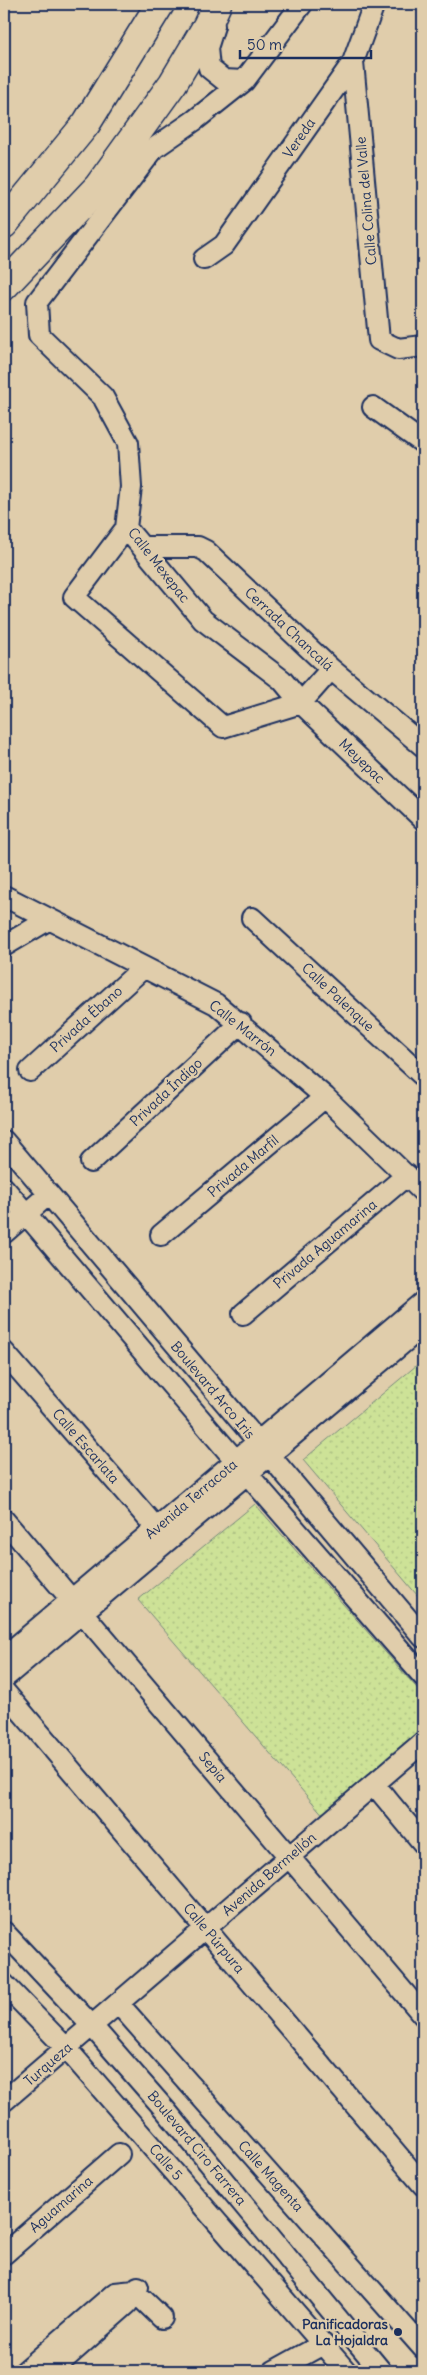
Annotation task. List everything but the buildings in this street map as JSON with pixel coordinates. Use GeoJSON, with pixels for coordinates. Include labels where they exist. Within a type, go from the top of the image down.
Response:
{"type":"FeatureCollection","features":[{"type":"Feature","properties":{"kind":"highway"},"geometry":{"type":"LineString","coordinates":[[4,224],[86,124],[160,4]]}},
{"type":"Feature","properties":{"kind":"highway"},"geometry":{"type":"LineString","coordinates":[[4,286],[98,187],[173,83],[207,26],[217,4]]}},
{"type":"Feature","properties":{"kind":"street"},"geometry":{"type":"LineString","coordinates":[[221,4],[207,48],[209,68],[224,80],[244,81]]}},
{"type":"Feature","properties":{"kind":"street"},"geometry":{"type":"LineString","coordinates":[[98,187],[195,120],[244,81],[302,4]]}},
{"type":"Feature","properties":{"kind":"street","name":"Vereda"},"geometry":{"type":"LineString","coordinates":[[204,259],[224,245],[353,62],[374,4]]}},
{"type":"Feature","properties":{"kind":"street","name":"Calle Colina del Valle"},"geometry":{"type":"LineString","coordinates":[[353,62],[379,340],[398,348],[423,346]]}},
{"type":"Feature","properties":{"kind":"street","name":"Calle Mexepac"},"geometry":{"type":"LineString","coordinates":[[153,150],[37,302],[39,335],[103,397],[128,443],[132,488],[126,528],[203,620],[282,680],[301,703]]}},
{"type":"Feature","properties":{"kind":"street"},"geometry":{"type":"LineString","coordinates":[[373,407],[423,443]]}},
{"type":"Feature","properties":{"kind":"street"},"geometry":{"type":"LineString","coordinates":[[126,528],[74,597],[223,727],[301,703],[331,669]]}},
{"type":"Feature","properties":{"kind":"street","name":"Cerrada Chancalá"},"geometry":{"type":"LineString","coordinates":[[142,547],[198,547],[206,551],[331,669],[423,746]]}},
{"type":"Feature","properties":{"kind":"street","name":"Meyepac"},"geometry":{"type":"LineString","coordinates":[[301,703],[423,818]]}},
{"type":"Feature","properties":{"kind":"street","name":"Calle Marrón"},"geometry":{"type":"LineString","coordinates":[[4,896],[216,1004],[325,1097],[423,1192]]}},
{"type":"Feature","properties":{"kind":"street","name":"Calle Palenque"},"geometry":{"type":"LineString","coordinates":[[252,918],[418,1064]]}},
{"type":"Feature","properties":{"kind":"street"},"geometry":{"type":"LineString","coordinates":[[4,946],[48,920]]}},
{"type":"Feature","properties":{"kind":"street","name":"Privada Ébano"},"geometry":{"type":"LineString","coordinates":[[30,1070],[143,968]]}},
{"type":"Feature","properties":{"kind":"street","name":"Privada Índigo"},"geometry":{"type":"LineString","coordinates":[[91,1162],[240,1023]]}},
{"type":"Feature","properties":{"kind":"street","name":"Privada Marfil"},"geometry":{"type":"LineString","coordinates":[[161,1235],[325,1097]]}},
{"type":"Feature","properties":{"kind":"street","name":"Boulevard Arco Iris"},"geometry":{"type":"LineString","coordinates":[[4,1141],[423,1637]]}},
{"type":"Feature","properties":{"kind":"street","name":"Privada Aguamarina"},"geometry":{"type":"LineString","coordinates":[[243,1314],[407,1175]]}},
{"type":"Feature","properties":{"kind":"street","name":"Boulevard Arco Iris"},"geometry":{"type":"LineString","coordinates":[[4,1188],[423,1676]]}},
{"type":"Feature","properties":{"kind":"street"},"geometry":{"type":"LineString","coordinates":[[4,1233],[48,1194]]}},
{"type":"Feature","properties":{"kind":"street","name":"Avenida Terracota"},"geometry":{"type":"LineString","coordinates":[[4,1678],[77,1606],[263,1449],[423,1302]]}},
{"type":"Feature","properties":{"kind":"street","name":"Avenida Terracota"},"geometry":{"type":"LineString","coordinates":[[263,1449],[423,1326]]}},
{"type":"Feature","properties":{"kind":"street","name":"Calle Escarlata"},"geometry":{"type":"LineString","coordinates":[[4,1352],[162,1534]]}},
{"type":"Feature","properties":{"kind":"street","name":"Sepia"},"geometry":{"type":"LineString","coordinates":[[4,1520],[423,2015]]}},
{"type":"Feature","properties":{"kind":"street","name":"Avenida Terracota"},"geometry":{"type":"LineString","coordinates":[[4,1657],[77,1606]]}},
{"type":"Feature","properties":{"kind":"street","name":"Calle Púrpura"},"geometry":{"type":"LineString","coordinates":[[4,1691],[423,2186]]}},
{"type":"Feature","properties":{"kind":"street","name":"Avenida Bermellón"},"geometry":{"type":"LineString","coordinates":[[92,2026],[423,1742]]}},
{"type":"Feature","properties":{"kind":"street"},"geometry":{"type":"LineString","coordinates":[[374,1784],[423,1843]]}},
{"type":"Feature","properties":{"kind":"street","name":"Boulevard Ciro Farrera"},"geometry":{"type":"LineString","coordinates":[[4,1932],[92,2026],[167,2112],[381,2371]]}},
{"type":"Feature","properties":{"kind":"street","name":"Calle 5"},"geometry":{"type":"LineString","coordinates":[[4,1984],[66,2048],[346,2371]]}},
{"type":"Feature","properties":{"kind":"street","name":"Calle Magenta"},"geometry":{"type":"LineString","coordinates":[[118,2004],[423,2348]]}},
{"type":"Feature","properties":{"kind":"street","name":"Turqueza"},"geometry":{"type":"LineString","coordinates":[[4,2101],[92,2026]]}},
{"type":"Feature","properties":{"kind":"street","name":"Aguamarina"},"geometry":{"type":"LineString","coordinates":[[4,2254],[119,2154]]}},
{"type":"Feature","properties":{"kind":"street"},"geometry":{"type":"LineString","coordinates":[[136,2289],[162,2318]]}},
{"type":"Feature","properties":{"kind":"street"},"geometry":{"type":"LineString","coordinates":[[25,2371],[115,2293],[136,2289]]}},
{"type":"Feature","properties":{"kind":"street"},"geometry":{"type":"LineString","coordinates":[[51,2371],[127,2304],[136,2289]]}},
{"type":"Feature","properties":{"kind":"street"},"geometry":{"type":"LineString","coordinates":[[274,2371],[323,2344]]}},
{"type":"Feature","properties":{"kind":"green space"},"geometry":{"type":"Polygon","coordinates":[[[423,1360],[423,1602],[303,1460],[423,1360]]]}},
{"type":"Feature","properties":{"kind":"green space"},"geometry":{"type":"Polygon","coordinates":[[[255,1504],[423,1695],[423,1736],[325,1817],[138,1600],[255,1504]]]}},
{"type":"Feature","properties":{"kind":"place","name":"Panificadoras La Hojaldra"},"geometry":{"type":"Point","coordinates":[398,2332]}}]}
